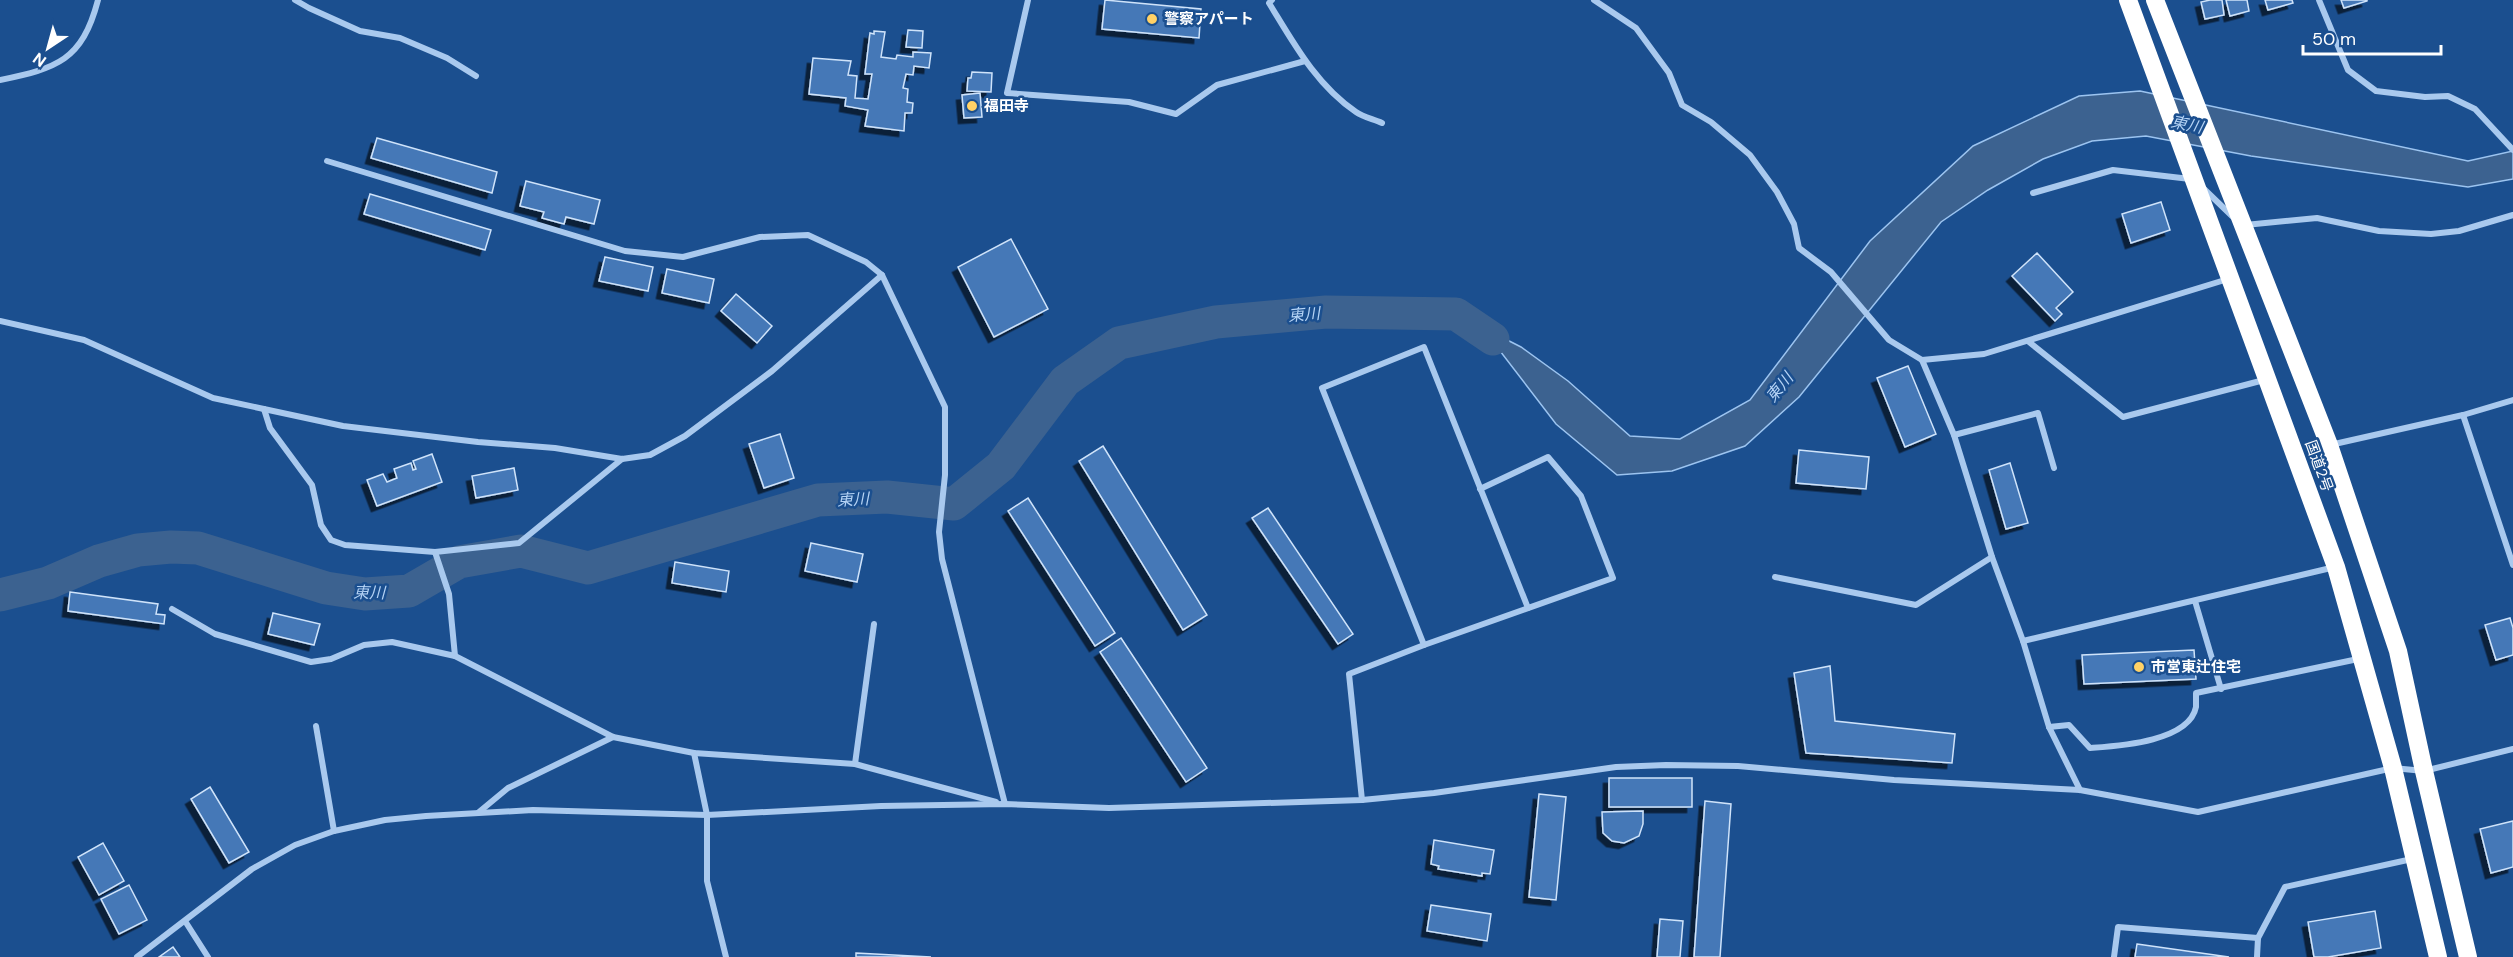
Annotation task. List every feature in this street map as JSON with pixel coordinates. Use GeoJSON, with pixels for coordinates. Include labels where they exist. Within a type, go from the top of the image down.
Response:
{"type":"FeatureCollection","features":[{"type":"Feature","properties":{"kind":"highway","name":"国道2号"},"geometry":{"type":"LineString","coordinates":[[2128,0],[2336,567],[2393,768],[2439,957]]}},
{"type":"Feature","properties":{"kind":"highway","name":"国道2号"},"geometry":{"type":"LineString","coordinates":[[2155,0],[2329,445],[2398,651],[2468,957]]}},
{"type":"Feature","properties":{"kind":"street"},"geometry":{"type":"LineString","coordinates":[[0,80],[42,71],[74,53],[93,20],[98,0]]}},
{"type":"Feature","properties":{"kind":"street"},"geometry":{"type":"LineString","coordinates":[[295,0],[360,31],[400,38],[447,57],[476,76]]}},
{"type":"Feature","properties":{"kind":"street"},"geometry":{"type":"LineString","coordinates":[[1028,0],[1006,93],[1129,102],[1176,114],[1217,85],[1305,61]]}},
{"type":"Feature","properties":{"kind":"street"},"geometry":{"type":"LineString","coordinates":[[1272,0],[1269,3],[1305,61],[1331,92],[1357,113],[1382,123]]}},
{"type":"Feature","properties":{"kind":"street"},"geometry":{"type":"LineString","coordinates":[[1594,0],[1636,28],[1669,73],[1682,105],[1711,122],[1750,155],[1777,192],[1794,224],[1799,248],[1831,272],[1889,340],[1922,360],[1954,435],[2049,727],[2080,790]]}},
{"type":"Feature","properties":{"kind":"street"},"geometry":{"type":"LineString","coordinates":[[2319,0],[2348,70],[2376,92],[2425,97],[2448,96],[2475,109],[2513,150]]}},
{"type":"Feature","properties":{"kind":"street"},"geometry":{"type":"LineString","coordinates":[[2505,141],[2513,140]]}},
{"type":"Feature","properties":{"kind":"street"},"geometry":{"type":"LineString","coordinates":[[327,160],[625,251],[683,257],[760,237],[808,236],[866,262],[882,275],[945,407],[945,475],[939,532],[942,559],[1005,804]]}},
{"type":"Feature","properties":{"kind":"street"},"geometry":{"type":"LineString","coordinates":[[2033,193],[2113,170],[2195,180],[2242,225],[2317,218],[2379,231],[2431,234],[2459,231],[2513,215]]}},
{"type":"Feature","properties":{"kind":"street"},"geometry":{"type":"LineString","coordinates":[[0,321],[84,340],[213,398],[343,426],[478,442],[555,448],[622,459],[650,455],[685,436],[772,371],[882,275]]}},
{"type":"Feature","properties":{"kind":"street"},"geometry":{"type":"LineString","coordinates":[[1922,360],[1984,354],[2231,278]]}},
{"type":"Feature","properties":{"kind":"street"},"geometry":{"type":"LineString","coordinates":[[2029,342],[2123,417],[2268,379]]}},
{"type":"Feature","properties":{"kind":"street"},"geometry":{"type":"LineString","coordinates":[[1424,645],[1322,388],[1424,347],[1528,608]]}},
{"type":"Feature","properties":{"kind":"street"},"geometry":{"type":"LineString","coordinates":[[2329,445],[2463,415],[2513,400]]}},
{"type":"Feature","properties":{"kind":"street"},"geometry":{"type":"LineString","coordinates":[[264,409],[270,428],[312,485],[321,525],[331,540],[345,545],[435,552],[519,543],[622,459]]}},
{"type":"Feature","properties":{"kind":"street"},"geometry":{"type":"LineString","coordinates":[[1954,435],[2038,413],[2054,468]]}},
{"type":"Feature","properties":{"kind":"street"},"geometry":{"type":"LineString","coordinates":[[2463,415],[2513,565]]}},
{"type":"Feature","properties":{"kind":"street"},"geometry":{"type":"LineString","coordinates":[[1362,800],[1349,674],[1613,578],[1581,496],[1548,457],[1480,489]]}},
{"type":"Feature","properties":{"kind":"street"},"geometry":{"type":"LineString","coordinates":[[435,552],[449,594],[455,656]]}},
{"type":"Feature","properties":{"kind":"street"},"geometry":{"type":"LineString","coordinates":[[1775,577],[1916,605],[1992,557]]}},
{"type":"Feature","properties":{"kind":"street"},"geometry":{"type":"LineString","coordinates":[[2023,642],[2336,567]]}},
{"type":"Feature","properties":{"kind":"street"},"geometry":{"type":"LineString","coordinates":[[2195,602],[2221,689]]}},
{"type":"Feature","properties":{"kind":"street"},"geometry":{"type":"LineString","coordinates":[[172,609],[215,634],[311,662],[331,659],[364,645],[392,642],[455,656],[613,737],[694,753],[855,764],[1005,804]]}},
{"type":"Feature","properties":{"kind":"street"},"geometry":{"type":"LineString","coordinates":[[855,764],[874,624]]}},
{"type":"Feature","properties":{"kind":"street"},"geometry":{"type":"LineString","coordinates":[[2049,727],[2069,725],[2090,748],[2132,745],[2171,734],[2186,723],[2196,709],[2196,693],[2362,658]]}},
{"type":"Feature","properties":{"kind":"street"},"geometry":{"type":"LineString","coordinates":[[316,726],[334,831]]}},
{"type":"Feature","properties":{"kind":"street"},"geometry":{"type":"LineString","coordinates":[[479,812],[508,788],[613,737]]}},
{"type":"Feature","properties":{"kind":"street"},"geometry":{"type":"LineString","coordinates":[[137,957],[252,869],[295,845],[334,831],[385,820],[533,810],[707,815],[881,806],[1005,804],[1109,808],[1362,800],[1616,767],[1666,765],[1738,766],[1894,780],[2080,790],[2198,812],[2393,768],[2424,771],[2513,749]]}},
{"type":"Feature","properties":{"kind":"street"},"geometry":{"type":"LineString","coordinates":[[694,753],[707,815],[707,881],[726,957]]}},
{"type":"Feature","properties":{"kind":"street"},"geometry":{"type":"LineString","coordinates":[[2257,957],[2258,938],[2284,887],[2415,858]]}},
{"type":"Feature","properties":{"kind":"street"},"geometry":{"type":"LineString","coordinates":[[185,921],[208,957]]}},
{"type":"Feature","properties":{"kind":"street"},"geometry":{"type":"LineString","coordinates":[[2114,957],[2118,927],[2258,938]]}},
{"type":"Feature","properties":{"kind":"water"},"geometry":{"type":"Polygon","coordinates":[[[2140,91],[2468,161],[2513,151],[2513,179],[2468,187],[2251,156],[2146,136],[2092,141],[2043,159],[1988,190],[1941,222],[1799,397],[1745,446],[1672,471],[1617,475],[1556,424],[1497,347],[1456,314],[1521,347],[1568,381],[1630,436],[1680,439],[1750,400],[1870,241],[1973,146],[2079,96],[2140,91]]]}},
{"type":"Feature","properties":{"kind":"building","name":"警察アパート"},"geometry":{"type":"Polygon","coordinates":[[[1105,0],[1201,9],[1199,38],[1102,29],[1105,0]]]}},
{"type":"Feature","properties":{"kind":"building"},"geometry":{"type":"Polygon","coordinates":[[[2222,0],[2224,15],[2205,19],[2201,2],[2222,0]]]}},
{"type":"Feature","properties":{"kind":"building"},"geometry":{"type":"Polygon","coordinates":[[[2226,0],[2247,0],[2249,11],[2230,16],[2226,0]]]}},
{"type":"Feature","properties":{"kind":"building"},"geometry":{"type":"Polygon","coordinates":[[[2265,0],[2292,0],[2293,3],[2268,10],[2265,0]]]}},
{"type":"Feature","properties":{"kind":"building"},"geometry":{"type":"Polygon","coordinates":[[[2341,0],[2367,0],[2367,1],[2344,8],[2341,0]]]}},
{"type":"Feature","properties":{"kind":"building"},"geometry":{"type":"Polygon","coordinates":[[[908,30],[923,31],[922,48],[906,47],[908,30]]]}},
{"type":"Feature","properties":{"kind":"building"},"geometry":{"type":"Polygon","coordinates":[[[874,31],[885,32],[881,57],[896,59],[897,55],[913,57],[913,52],[931,53],[929,68],[914,66],[913,75],[906,74],[903,88],[908,89],[907,102],[913,103],[912,113],[905,113],[904,131],[865,126],[868,110],[845,106],[846,98],[809,94],[813,58],[851,61],[848,75],[857,76],[855,98],[868,99],[872,74],[865,74],[870,33],[874,34],[874,31]]]}},
{"type":"Feature","properties":{"kind":"building"},"geometry":{"type":"Polygon","coordinates":[[[972,72],[992,73],[991,92],[967,91],[968,78],[971,78],[972,72]]]}},
{"type":"Feature","properties":{"kind":"building"},"geometry":{"type":"Polygon","coordinates":[[[980,93],[982,117],[964,118],[962,95],[980,93]]]}},
{"type":"Feature","properties":{"kind":"building"},"geometry":{"type":"Polygon","coordinates":[[[377,138],[497,172],[492,193],[371,158],[377,138]]]}},
{"type":"Feature","properties":{"kind":"building"},"geometry":{"type":"Polygon","coordinates":[[[526,181],[600,200],[594,224],[566,217],[564,224],[542,218],[544,212],[520,206],[526,181]]]}},
{"type":"Feature","properties":{"kind":"building"},"geometry":{"type":"Polygon","coordinates":[[[370,194],[491,230],[485,250],[364,214],[370,194]]]}},
{"type":"Feature","properties":{"kind":"building"},"geometry":{"type":"Polygon","coordinates":[[[2161,202],[2170,230],[2131,243],[2122,214],[2161,202]]]}},
{"type":"Feature","properties":{"kind":"building"},"geometry":{"type":"Polygon","coordinates":[[[1011,239],[1048,309],[994,337],[958,267],[1011,239]]]}},
{"type":"Feature","properties":{"kind":"building"},"geometry":{"type":"Polygon","coordinates":[[[2037,253],[2073,292],[2056,308],[2062,314],[2055,321],[2012,276],[2037,253]]]}},
{"type":"Feature","properties":{"kind":"building"},"geometry":{"type":"Polygon","coordinates":[[[605,257],[653,267],[648,291],[599,281],[605,257]]]}},
{"type":"Feature","properties":{"kind":"building"},"geometry":{"type":"Polygon","coordinates":[[[667,269],[714,279],[709,303],[662,293],[667,269]]]}},
{"type":"Feature","properties":{"kind":"building"},"geometry":{"type":"Polygon","coordinates":[[[736,294],[772,326],[757,343],[721,311],[736,294]]]}},
{"type":"Feature","properties":{"kind":"building"},"geometry":{"type":"Polygon","coordinates":[[[1908,366],[1936,434],[1905,447],[1877,378],[1908,366]]]}},
{"type":"Feature","properties":{"kind":"building"},"geometry":{"type":"Polygon","coordinates":[[[780,434],[794,478],[764,488],[749,444],[780,434]]]}},
{"type":"Feature","properties":{"kind":"building"},"geometry":{"type":"Polygon","coordinates":[[[1103,446],[1207,615],[1183,630],[1079,461],[1103,446]]]}},
{"type":"Feature","properties":{"kind":"building"},"geometry":{"type":"Polygon","coordinates":[[[1799,450],[1869,457],[1866,489],[1796,483],[1799,450]]]}},
{"type":"Feature","properties":{"kind":"building"},"geometry":{"type":"Polygon","coordinates":[[[432,454],[442,482],[377,506],[367,480],[383,474],[387,482],[397,478],[394,469],[411,463],[413,470],[416,469],[413,461],[432,454]]]}},
{"type":"Feature","properties":{"kind":"building"},"geometry":{"type":"Polygon","coordinates":[[[2010,463],[2028,523],[2006,529],[1989,470],[2010,463]]]}},
{"type":"Feature","properties":{"kind":"building"},"geometry":{"type":"Polygon","coordinates":[[[514,468],[518,490],[476,498],[472,476],[514,468]]]}},
{"type":"Feature","properties":{"kind":"building"},"geometry":{"type":"Polygon","coordinates":[[[1028,498],[1115,633],[1095,646],[1008,511],[1028,498]]]}},
{"type":"Feature","properties":{"kind":"building"},"geometry":{"type":"Polygon","coordinates":[[[1268,508],[1353,634],[1338,644],[1252,518],[1268,508]]]}},
{"type":"Feature","properties":{"kind":"building"},"geometry":{"type":"Polygon","coordinates":[[[811,543],[863,554],[857,582],[805,571],[811,543]]]}},
{"type":"Feature","properties":{"kind":"building"},"geometry":{"type":"Polygon","coordinates":[[[675,562],[729,571],[726,592],[672,583],[675,562]]]}},
{"type":"Feature","properties":{"kind":"building"},"geometry":{"type":"Polygon","coordinates":[[[70,592],[158,604],[156,614],[165,615],[164,624],[68,611],[70,592]]]}},
{"type":"Feature","properties":{"kind":"building"},"geometry":{"type":"Polygon","coordinates":[[[273,613],[320,624],[314,645],[268,634],[273,613]]]}},
{"type":"Feature","properties":{"kind":"building"},"geometry":{"type":"Polygon","coordinates":[[[2510,618],[2513,628],[2513,655],[2496,660],[2485,625],[2510,618]]]}},
{"type":"Feature","properties":{"kind":"building"},"geometry":{"type":"Polygon","coordinates":[[[1121,638],[1207,768],[1186,782],[1100,652],[1121,638]]]}},
{"type":"Feature","properties":{"kind":"building","name":"市営東辻住宅"},"geometry":{"type":"Polygon","coordinates":[[[2194,650],[2196,679],[2084,684],[2082,655],[2194,650]]]}},
{"type":"Feature","properties":{"kind":"building"},"geometry":{"type":"Polygon","coordinates":[[[1830,666],[1835,721],[1955,734],[1952,763],[1806,753],[1794,673],[1830,666]]]}},
{"type":"Feature","properties":{"kind":"building"},"geometry":{"type":"Polygon","coordinates":[[[1609,778],[1692,778],[1692,807],[1609,807],[1609,778]]]}},
{"type":"Feature","properties":{"kind":"building"},"geometry":{"type":"Polygon","coordinates":[[[210,787],[249,852],[229,863],[191,799],[210,787]]]}},
{"type":"Feature","properties":{"kind":"building"},"geometry":{"type":"Polygon","coordinates":[[[1539,794],[1566,797],[1556,900],[1529,897],[1539,794]]]}},
{"type":"Feature","properties":{"kind":"building"},"geometry":{"type":"Polygon","coordinates":[[[1705,801],[1731,804],[1720,957],[1694,957],[1705,801]]]}},
{"type":"Feature","properties":{"kind":"building"},"geometry":{"type":"Polygon","coordinates":[[[1643,811],[1643,824],[1639,836],[1624,843],[1612,841],[1603,833],[1602,812],[1643,811]]]}},
{"type":"Feature","properties":{"kind":"building"},"geometry":{"type":"Polygon","coordinates":[[[2513,821],[2513,867],[2491,873],[2480,829],[2513,821]]]}},
{"type":"Feature","properties":{"kind":"building"},"geometry":{"type":"Polygon","coordinates":[[[1434,840],[1494,850],[1490,874],[1482,873],[1482,876],[1438,869],[1439,866],[1431,864],[1434,840]]]}},
{"type":"Feature","properties":{"kind":"building"},"geometry":{"type":"Polygon","coordinates":[[[103,843],[124,881],[99,895],[78,857],[103,843]]]}},
{"type":"Feature","properties":{"kind":"building"},"geometry":{"type":"Polygon","coordinates":[[[129,885],[147,920],[119,934],[101,899],[129,885]]]}},
{"type":"Feature","properties":{"kind":"building"},"geometry":{"type":"Polygon","coordinates":[[[1431,905],[1491,914],[1487,941],[1427,931],[1431,905]]]}},
{"type":"Feature","properties":{"kind":"building"},"geometry":{"type":"Polygon","coordinates":[[[2375,911],[2381,948],[2328,957],[2314,957],[2308,922],[2375,911]]]}},
{"type":"Feature","properties":{"kind":"building"},"geometry":{"type":"Polygon","coordinates":[[[1660,919],[1683,921],[1680,957],[1657,957],[1660,919]]]}},
{"type":"Feature","properties":{"kind":"building"},"geometry":{"type":"Polygon","coordinates":[[[2137,944],[2229,957],[2135,957],[2137,944]]]}},
{"type":"Feature","properties":{"kind":"building"},"geometry":{"type":"Polygon","coordinates":[[[173,947],[180,957],[159,957],[173,947]]]}},
{"type":"Feature","properties":{"kind":"building"},"geometry":{"type":"Polygon","coordinates":[[[856,953],[931,957],[856,957],[856,953]]]}},
{"type":"Feature","properties":{"kind":"waterway","name":"東川"},"geometry":{"type":"LineString","coordinates":[[0,595],[48,583],[99,561],[138,550],[171,547],[198,548],[326,588],[365,594],[409,591],[459,562],[521,551],[588,568],[818,500],[887,497],[954,504],[1001,466],[1065,381],[1119,343],[1216,322],[1326,312],[1456,314],[1493,339]]}},
{"type":"Feature","properties":{"kind":"place","name":"警察アパート"},"geometry":{"type":"Point","coordinates":[1152,19]}},
{"type":"Feature","properties":{"kind":"place","name":"福田寺"},"geometry":{"type":"Point","coordinates":[972,106]}},
{"type":"Feature","properties":{"kind":"place","name":"市営東辻住宅"},"geometry":{"type":"Point","coordinates":[2139,667]}}]}
